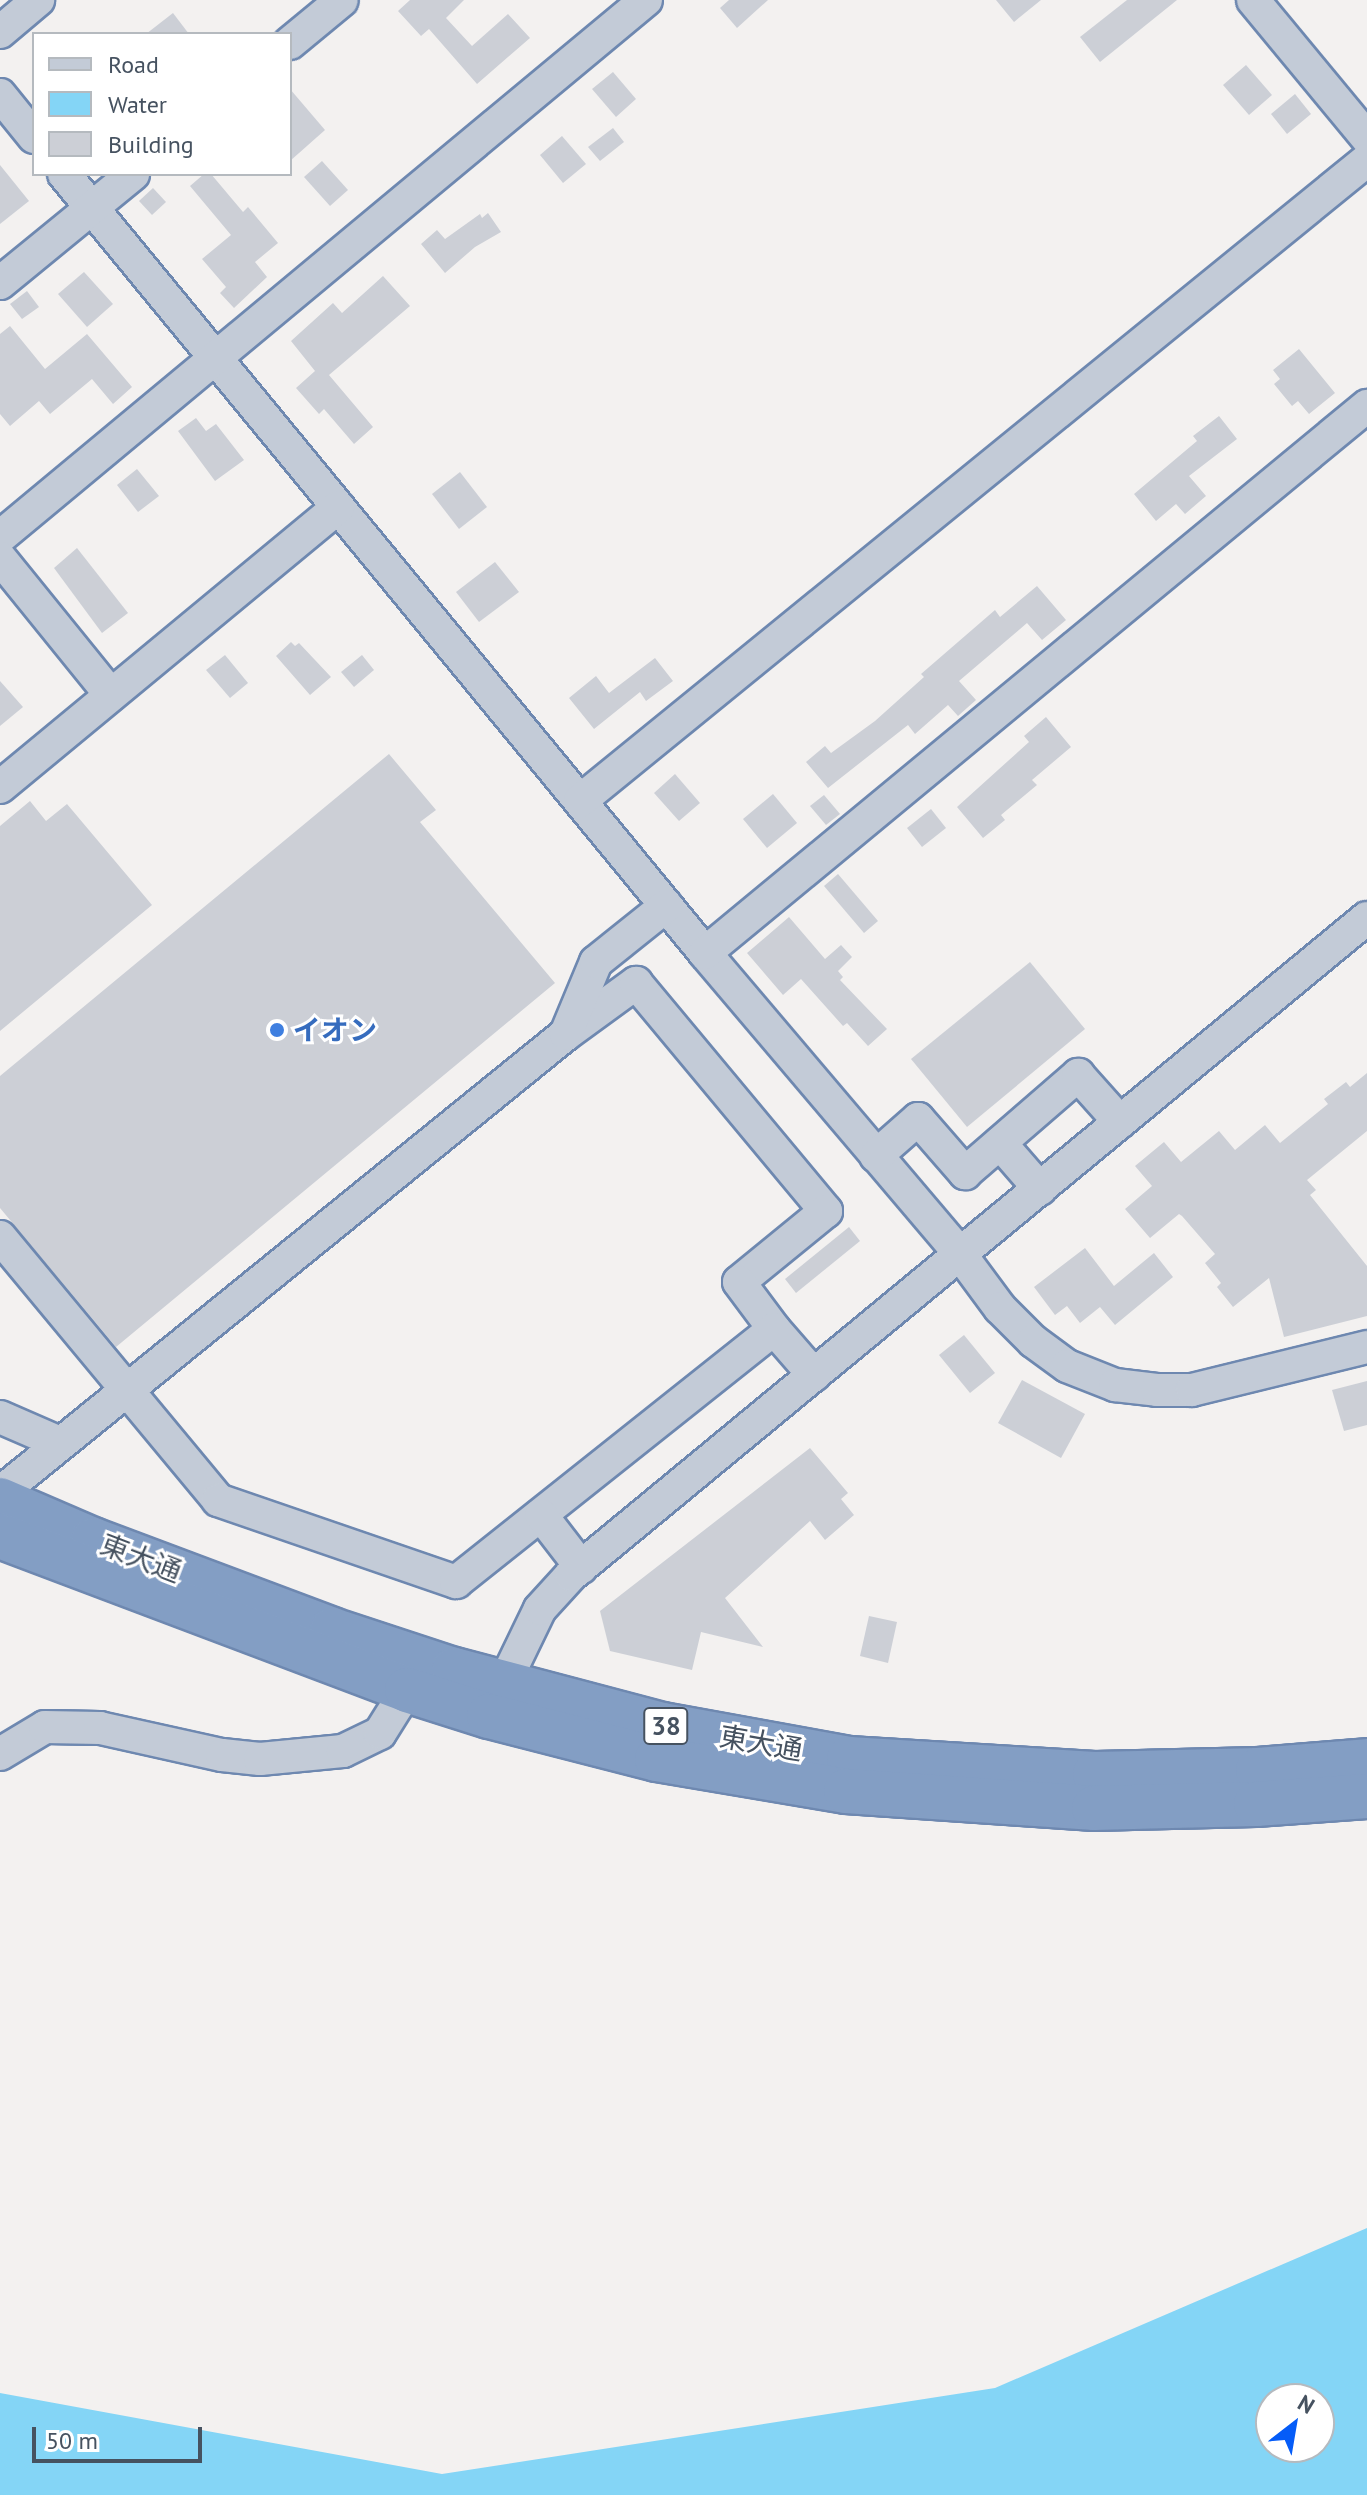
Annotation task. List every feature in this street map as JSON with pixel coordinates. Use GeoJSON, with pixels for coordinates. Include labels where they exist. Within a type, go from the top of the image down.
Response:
{"type":"FeatureCollection","features":[{"type":"Feature","properties":{"kind":"highway","name":"東大通"},"geometry":{"type":"LineString","coordinates":[[0,1500],[107,1545],[332,1630],[496,1700],[657,1759],[846,1791],[1094,1808],[1256,1804],[1367,1796]]}},
{"type":"Feature","properties":{"kind":"highway","name":"東大通"},"geometry":{"type":"LineString","coordinates":[[0,1536],[407,1690],[662,1725],[849,1759],[1095,1774],[1258,1770],[1367,1761]]}},
{"type":"Feature","properties":{"kind":"street"},"geometry":{"type":"LineString","coordinates":[[0,32],[38,0]]}},
{"type":"Feature","properties":{"kind":"street"},"geometry":{"type":"LineString","coordinates":[[292,41],[342,0]]}},
{"type":"Feature","properties":{"kind":"street"},"geometry":{"type":"LineString","coordinates":[[0,537],[646,0]]}},
{"type":"Feature","properties":{"kind":"street"},"geometry":{"type":"LineString","coordinates":[[1253,0],[1367,138]]}},
{"type":"Feature","properties":{"kind":"street"},"geometry":{"type":"LineString","coordinates":[[0,95],[32,135]]}},
{"type":"Feature","properties":{"kind":"street"},"geometry":{"type":"LineString","coordinates":[[580,801],[1367,160]]}},
{"type":"Feature","properties":{"kind":"street"},"geometry":{"type":"LineString","coordinates":[[66,176],[705,953],[960,1254],[1000,1308],[1033,1341],[1067,1366],[1115,1385],[1192,1390],[1367,1347]]}},
{"type":"Feature","properties":{"kind":"street"},"geometry":{"type":"LineString","coordinates":[[0,283],[131,176]]}},
{"type":"Feature","properties":{"kind":"street"},"geometry":{"type":"LineString","coordinates":[[705,953],[1367,406]]}},
{"type":"Feature","properties":{"kind":"street"},"geometry":{"type":"LineString","coordinates":[[0,787],[338,507]]}},
{"type":"Feature","properties":{"kind":"street"},"geometry":{"type":"LineString","coordinates":[[0,558],[111,695]]}},
{"type":"Feature","properties":{"kind":"street"},"geometry":{"type":"LineString","coordinates":[[566,1034],[596,962],[666,906]]}},
{"type":"Feature","properties":{"kind":"street"},"geometry":{"type":"LineString","coordinates":[[496,1700],[540,1609],[581,1567],[1367,918]]}},
{"type":"Feature","properties":{"kind":"street"},"geometry":{"type":"LineString","coordinates":[[0,1493],[566,1034],[636,983],[826,1211],[739,1282],[814,1375]]}},
{"type":"Feature","properties":{"kind":"street"},"geometry":{"type":"LineString","coordinates":[[876,1156],[918,1119],[965,1173],[1078,1075],[1120,1122]]}},
{"type":"Feature","properties":{"kind":"street"},"geometry":{"type":"LineString","coordinates":[[1000,1143],[1040,1189]]}},
{"type":"Feature","properties":{"kind":"street"},"geometry":{"type":"LineString","coordinates":[[0,1237],[218,1500],[456,1582],[774,1329]]}},
{"type":"Feature","properties":{"kind":"street"},"geometry":{"type":"LineString","coordinates":[[0,1417],[60,1443]]}},
{"type":"Feature","properties":{"kind":"street"},"geometry":{"type":"LineString","coordinates":[[541,1515],[581,1567]]}},
{"type":"Feature","properties":{"kind":"street"},"geometry":{"type":"LineString","coordinates":[[0,1754],[45,1727],[100,1728],[222,1755],[260,1759],[343,1751],[380,1733],[407,1690]]}},
{"type":"Feature","properties":{"kind":"water"},"geometry":{"type":"Polygon","coordinates":[[[1367,2228],[1367,2495],[0,2495],[0,2393],[442,2474],[995,2388],[1367,2228]]]}},
{"type":"Feature","properties":{"kind":"building"},"geometry":{"type":"Polygon","coordinates":[[[410,0],[464,0],[446,18],[472,46],[508,14],[530,38],[477,84],[429,29],[421,36],[398,11],[410,0]]]}},
{"type":"Feature","properties":{"kind":"building"},"geometry":{"type":"Polygon","coordinates":[[[729,0],[768,0],[737,28],[720,8],[729,0]]]}},
{"type":"Feature","properties":{"kind":"building"},"geometry":{"type":"Polygon","coordinates":[[[996,0],[1041,0],[1014,22],[996,0]]]}},
{"type":"Feature","properties":{"kind":"building"},"geometry":{"type":"Polygon","coordinates":[[[1127,0],[1177,0],[1100,62],[1080,37],[1127,0]]]}},
{"type":"Feature","properties":{"kind":"building"},"geometry":{"type":"Polygon","coordinates":[[[173,13],[187,32],[149,32],[173,13]]]}},
{"type":"Feature","properties":{"kind":"building"},"geometry":{"type":"Polygon","coordinates":[[[1246,65],[1272,95],[1249,115],[1223,85],[1246,65]]]}},
{"type":"Feature","properties":{"kind":"building"},"geometry":{"type":"Polygon","coordinates":[[[613,72],[636,99],[616,117],[592,89],[613,72]]]}},
{"type":"Feature","properties":{"kind":"building"},"geometry":{"type":"Polygon","coordinates":[[[292,91],[325,130],[292,159],[292,91]]]}},
{"type":"Feature","properties":{"kind":"building"},"geometry":{"type":"Polygon","coordinates":[[[1295,94],[1311,114],[1287,134],[1271,114],[1295,94]]]}},
{"type":"Feature","properties":{"kind":"building"},"geometry":{"type":"Polygon","coordinates":[[[613,128],[624,142],[600,161],[588,147],[613,128]]]}},
{"type":"Feature","properties":{"kind":"building"},"geometry":{"type":"Polygon","coordinates":[[[562,136],[586,164],[563,183],[540,155],[562,136]]]}},
{"type":"Feature","properties":{"kind":"building"},"geometry":{"type":"Polygon","coordinates":[[[322,161],[348,190],[330,206],[304,177],[322,161]]]}},
{"type":"Feature","properties":{"kind":"building"},"geometry":{"type":"Polygon","coordinates":[[[0,165],[29,201],[0,224],[0,165]]]}},
{"type":"Feature","properties":{"kind":"building"},"geometry":{"type":"Polygon","coordinates":[[[202,176],[213,176],[243,212],[248,207],[278,243],[255,262],[267,277],[234,308],[220,293],[226,287],[202,259],[231,235],[190,186],[202,176]]]}},
{"type":"Feature","properties":{"kind":"building"},"geometry":{"type":"Polygon","coordinates":[[[153,188],[166,202],[152,215],[139,201],[153,188]]]}},
{"type":"Feature","properties":{"kind":"building"},"geometry":{"type":"Polygon","coordinates":[[[488,213],[501,232],[475,247],[445,273],[421,244],[437,230],[445,239],[480,214],[482,218],[488,213]]]}},
{"type":"Feature","properties":{"kind":"building"},"geometry":{"type":"Polygon","coordinates":[[[84,272],[113,304],[87,327],[58,294],[84,272]]]}},
{"type":"Feature","properties":{"kind":"building"},"geometry":{"type":"Polygon","coordinates":[[[383,276],[410,306],[329,375],[373,427],[354,444],[324,409],[319,414],[296,388],[315,371],[291,341],[333,303],[342,313],[383,276]]]}},
{"type":"Feature","properties":{"kind":"building"},"geometry":{"type":"Polygon","coordinates":[[[27,291],[39,307],[22,319],[10,304],[27,291]]]}},
{"type":"Feature","properties":{"kind":"building"},"geometry":{"type":"Polygon","coordinates":[[[10,326],[45,369],[87,334],[132,387],[113,404],[92,379],[50,414],[39,401],[10,426],[0,414],[0,334],[10,326]]]}},
{"type":"Feature","properties":{"kind":"building"},"geometry":{"type":"Polygon","coordinates":[[[1299,349],[1335,393],[1309,414],[1298,401],[1292,406],[1274,384],[1280,379],[1273,370],[1299,349]]]}},
{"type":"Feature","properties":{"kind":"building"},"geometry":{"type":"Polygon","coordinates":[[[1219,416],[1237,439],[1189,476],[1206,496],[1185,514],[1176,504],[1156,521],[1134,494],[1197,441],[1193,436],[1219,416]]]}},
{"type":"Feature","properties":{"kind":"building"},"geometry":{"type":"Polygon","coordinates":[[[196,418],[206,431],[216,424],[244,460],[215,481],[178,431],[196,418]]]}},
{"type":"Feature","properties":{"kind":"building"},"geometry":{"type":"Polygon","coordinates":[[[137,469],[159,496],[138,512],[117,485],[137,469]]]}},
{"type":"Feature","properties":{"kind":"building"},"geometry":{"type":"Polygon","coordinates":[[[460,472],[487,507],[459,529],[432,494],[460,472]]]}},
{"type":"Feature","properties":{"kind":"building"},"geometry":{"type":"Polygon","coordinates":[[[77,548],[128,613],[102,633],[54,568],[77,548]]]}},
{"type":"Feature","properties":{"kind":"building"},"geometry":{"type":"Polygon","coordinates":[[[495,562],[519,592],[479,622],[456,592],[495,562]]]}},
{"type":"Feature","properties":{"kind":"building"},"geometry":{"type":"Polygon","coordinates":[[[1037,586],[1066,620],[1042,640],[1027,623],[959,681],[976,700],[958,716],[948,705],[915,734],[908,725],[828,788],[806,762],[825,746],[831,753],[875,721],[924,677],[921,674],[995,610],[1000,617],[1037,586]]]}},
{"type":"Feature","properties":{"kind":"building"},"geometry":{"type":"Polygon","coordinates":[[[291,642],[295,646],[299,643],[331,677],[310,695],[276,656],[291,642]]]}},
{"type":"Feature","properties":{"kind":"building"},"geometry":{"type":"Polygon","coordinates":[[[225,655],[248,683],[230,698],[206,670],[225,655]]]}},
{"type":"Feature","properties":{"kind":"building"},"geometry":{"type":"Polygon","coordinates":[[[362,655],[374,670],[354,687],[341,672],[362,655]]]}},
{"type":"Feature","properties":{"kind":"building"},"geometry":{"type":"Polygon","coordinates":[[[655,658],[673,681],[646,701],[640,692],[594,729],[569,698],[596,676],[609,693],[655,658]]]}},
{"type":"Feature","properties":{"kind":"building"},"geometry":{"type":"Polygon","coordinates":[[[0,681],[23,707],[0,726],[0,681]]]}},
{"type":"Feature","properties":{"kind":"building"},"geometry":{"type":"Polygon","coordinates":[[[1046,717],[1071,747],[1032,780],[1037,785],[1001,815],[1005,820],[983,838],[957,807],[1029,742],[1024,736],[1046,717]]]}},
{"type":"Feature","properties":{"kind":"building","name":"イオン"},"geometry":{"type":"Polygon","coordinates":[[[389,754],[436,810],[420,822],[555,983],[116,1347],[0,1208],[0,1076],[389,754]]]}},
{"type":"Feature","properties":{"kind":"building"},"geometry":{"type":"Polygon","coordinates":[[[675,774],[700,803],[679,821],[654,793],[675,774]]]}},
{"type":"Feature","properties":{"kind":"building"},"geometry":{"type":"Polygon","coordinates":[[[773,794],[797,823],[767,848],[743,819],[773,794]]]}},
{"type":"Feature","properties":{"kind":"building"},"geometry":{"type":"Polygon","coordinates":[[[824,795],[840,814],[826,825],[810,806],[824,795]]]}},
{"type":"Feature","properties":{"kind":"building"},"geometry":{"type":"Polygon","coordinates":[[[30,801],[46,821],[67,804],[152,905],[0,1031],[0,826],[30,801]]]}},
{"type":"Feature","properties":{"kind":"building"},"geometry":{"type":"Polygon","coordinates":[[[931,809],[946,828],[922,847],[907,828],[931,809]]]}},
{"type":"Feature","properties":{"kind":"building"},"geometry":{"type":"Polygon","coordinates":[[[838,874],[878,921],[864,933],[824,886],[838,874]]]}},
{"type":"Feature","properties":{"kind":"building"},"geometry":{"type":"Polygon","coordinates":[[[789,917],[825,959],[841,945],[852,957],[838,971],[843,977],[840,980],[887,1029],[868,1046],[847,1023],[843,1026],[801,979],[783,995],[747,953],[789,917]]]}},
{"type":"Feature","properties":{"kind":"building"},"geometry":{"type":"Polygon","coordinates":[[[1030,962],[1085,1029],[967,1127],[911,1059],[1030,962]]]}},
{"type":"Feature","properties":{"kind":"building"},"geometry":{"type":"Polygon","coordinates":[[[1367,1073],[1367,1131],[1307,1180],[1316,1190],[1310,1195],[1367,1266],[1367,1316],[1284,1337],[1269,1278],[1233,1307],[1217,1287],[1221,1283],[1205,1263],[1215,1254],[1182,1216],[1179,1214],[1150,1238],[1125,1209],[1152,1186],[1135,1166],[1164,1142],[1181,1162],[1219,1131],[1235,1150],[1265,1125],[1280,1143],[1328,1104],[1324,1099],[1346,1082],[1350,1087],[1367,1073]]]}},
{"type":"Feature","properties":{"kind":"building"},"geometry":{"type":"Polygon","coordinates":[[[849,1227],[860,1241],[796,1293],[785,1279],[849,1227]]]}},
{"type":"Feature","properties":{"kind":"building"},"geometry":{"type":"Polygon","coordinates":[[[1085,1248],[1114,1286],[1154,1253],[1173,1277],[1115,1325],[1100,1307],[1080,1323],[1067,1306],[1055,1315],[1034,1287],[1085,1248]]]}},
{"type":"Feature","properties":{"kind":"building"},"geometry":{"type":"Polygon","coordinates":[[[964,1335],[995,1373],[970,1393],[939,1355],[964,1335]]]}},
{"type":"Feature","properties":{"kind":"building"},"geometry":{"type":"Polygon","coordinates":[[[1022,1380],[1085,1414],[1061,1458],[998,1423],[1022,1380]]]}},
{"type":"Feature","properties":{"kind":"building"},"geometry":{"type":"Polygon","coordinates":[[[1367,1381],[1367,1425],[1344,1431],[1332,1390],[1367,1381]]]}},
{"type":"Feature","properties":{"kind":"building"},"geometry":{"type":"Polygon","coordinates":[[[810,1448],[848,1493],[841,1499],[854,1515],[825,1540],[810,1521],[725,1598],[763,1647],[701,1632],[692,1670],[610,1651],[600,1611],[810,1448]]]}},
{"type":"Feature","properties":{"kind":"building"},"geometry":{"type":"Polygon","coordinates":[[[869,1616],[897,1622],[888,1663],[860,1656],[869,1616]]]}},
{"type":"Feature","properties":{"kind":"place","name":"イオン"},"geometry":{"type":"Point","coordinates":[277,1030]}}]}
